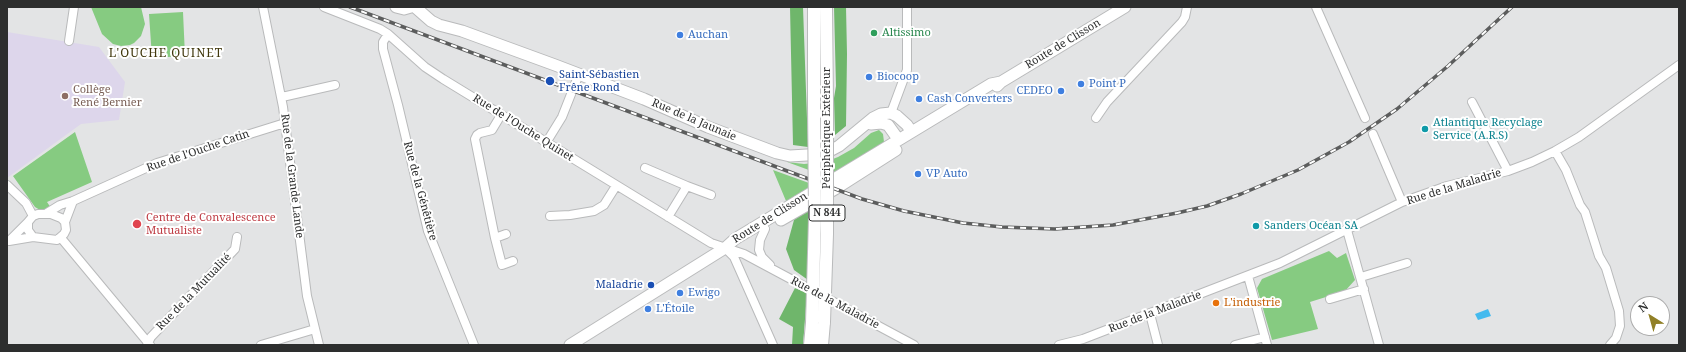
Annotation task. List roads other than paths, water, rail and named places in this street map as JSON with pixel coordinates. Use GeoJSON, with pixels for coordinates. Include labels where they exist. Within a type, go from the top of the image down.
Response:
{"type":"FeatureCollection","features":[{"type":"Feature","properties":{"kind":"highway","name":"N 844"},"geometry":{"type":"LineString","coordinates":[[810,345],[818,323],[815,217],[814,7]]}},
{"type":"Feature","properties":{"kind":"highway","name":"Périphérique Extérieur"},"geometry":{"type":"LineString","coordinates":[[822,345],[818,323],[827,234],[826,7]]}},
{"type":"Feature","properties":{"kind":"main road"},"geometry":{"type":"LineString","coordinates":[[396,7],[404,9],[412,7]]}},
{"type":"Feature","properties":{"kind":"main road","name":"Rue de la Jaunaie"},"geometry":{"type":"LineString","coordinates":[[415,7],[431,21],[439,25],[579,74],[644,99],[708,127],[777,153],[790,156],[824,154],[839,146],[878,119],[884,120],[891,113]]}},
{"type":"Feature","properties":{"kind":"main road","name":"Route de Clisson"},"geometry":{"type":"LineString","coordinates":[[725,248],[738,246],[851,179],[854,173],[859,169],[991,84],[1001,82],[1125,7]]}},
{"type":"Feature","properties":{"kind":"main road"},"geometry":{"type":"LineString","coordinates":[[891,113],[900,118],[908,137]]}},
{"type":"Feature","properties":{"kind":"main road"},"geometry":{"type":"LineString","coordinates":[[866,126],[881,122],[908,137]]}},
{"type":"Feature","properties":{"kind":"main road","name":"Route de Clisson"},"geometry":{"type":"LineString","coordinates":[[570,345],[725,248],[735,239],[908,137]]}},
{"type":"Feature","properties":{"kind":"street"},"geometry":{"type":"LineString","coordinates":[[68,41],[74,7]]}},
{"type":"Feature","properties":{"kind":"street","name":"Rue de la Grande Lande"},"geometry":{"type":"LineString","coordinates":[[263,7],[282,97],[307,296],[319,345]]}},
{"type":"Feature","properties":{"kind":"street","name":"Rue de l'Ouche Quinet"},"geometry":{"type":"LineString","coordinates":[[324,7],[369,24],[388,34],[425,67],[616,186],[711,243],[725,248]]}},
{"type":"Feature","properties":{"kind":"street"},"geometry":{"type":"LineString","coordinates":[[891,113],[907,70],[907,7]]}},
{"type":"Feature","properties":{"kind":"street"},"geometry":{"type":"LineString","coordinates":[[1096,118],[1107,102],[1182,22],[1185,17],[1186,7]]}},
{"type":"Feature","properties":{"kind":"street"},"geometry":{"type":"LineString","coordinates":[[1316,7],[1365,118]]}},
{"type":"Feature","properties":{"kind":"street","name":"Rue de la Génêtière"},"geometry":{"type":"LineString","coordinates":[[388,34],[383,42],[383,49],[428,231],[474,345]]}},
{"type":"Feature","properties":{"kind":"street","name":"Rue de la Maladrie"},"geometry":{"type":"LineString","coordinates":[[1059,345],[1083,339],[1280,263],[1402,202],[1447,186],[1508,171],[1532,162],[1579,137],[1679,65]]}},
{"type":"Feature","properties":{"kind":"street"},"geometry":{"type":"LineString","coordinates":[[546,143],[562,117],[579,74]]}},
{"type":"Feature","properties":{"kind":"street"},"geometry":{"type":"LineString","coordinates":[[282,97],[334,85]]}},
{"type":"Feature","properties":{"kind":"street"},"geometry":{"type":"LineString","coordinates":[[1472,102],[1508,171]]}},
{"type":"Feature","properties":{"kind":"street"},"geometry":{"type":"LineString","coordinates":[[501,115],[492,130],[480,133],[475,139],[502,265],[513,261]]}},
{"type":"Feature","properties":{"kind":"street","name":"Rue de l'Ouche Catin"},"geometry":{"type":"LineString","coordinates":[[47,213],[60,205],[73,201],[157,163],[285,123]]}},
{"type":"Feature","properties":{"kind":"street"},"geometry":{"type":"LineString","coordinates":[[1373,134],[1402,202]]}},
{"type":"Feature","properties":{"kind":"street"},"geometry":{"type":"LineString","coordinates":[[1555,151],[1566,170],[1580,205],[1585,212],[1599,256],[1606,268],[1619,311],[1620,326],[1616,338],[1610,345]]}},
{"type":"Feature","properties":{"kind":"street"},"geometry":{"type":"LineString","coordinates":[[645,168],[711,195]]}},
{"type":"Feature","properties":{"kind":"street"},"geometry":{"type":"LineString","coordinates":[[7,185],[26,203],[30,219],[28,230],[33,237]]}},
{"type":"Feature","properties":{"kind":"street"},"geometry":{"type":"LineString","coordinates":[[550,216],[570,215],[594,211],[604,205],[616,186]]}},
{"type":"Feature","properties":{"kind":"street"},"geometry":{"type":"LineString","coordinates":[[668,217],[687,186]]}},
{"type":"Feature","properties":{"kind":"street"},"geometry":{"type":"LineString","coordinates":[[8,242],[33,237],[51,240],[61,238],[66,230],[65,222],[73,201]]}},
{"type":"Feature","properties":{"kind":"street"},"geometry":{"type":"LineString","coordinates":[[8,242],[30,219],[47,213],[57,216],[65,222]]}},
{"type":"Feature","properties":{"kind":"street","name":"Rue de la Maladrie"},"geometry":{"type":"LineString","coordinates":[[765,229],[759,244],[760,253],[765,261],[778,272]]}},
{"type":"Feature","properties":{"kind":"street"},"geometry":{"type":"LineString","coordinates":[[1347,230],[1379,345]]}},
{"type":"Feature","properties":{"kind":"street"},"geometry":{"type":"LineString","coordinates":[[495,238],[506,234]]}},
{"type":"Feature","properties":{"kind":"street","name":"Rue de la Mutualité"},"geometry":{"type":"LineString","coordinates":[[148,344],[151,337],[235,249],[237,237]]}},
{"type":"Feature","properties":{"kind":"street"},"geometry":{"type":"LineString","coordinates":[[61,238],[148,344]]}},
{"type":"Feature","properties":{"kind":"street"},"geometry":{"type":"LineString","coordinates":[[725,248],[734,257],[773,345]]}},
{"type":"Feature","properties":{"kind":"street","name":"Rue de la Maladrie"},"geometry":{"type":"LineString","coordinates":[[725,248],[739,252],[778,272],[914,345]]}},
{"type":"Feature","properties":{"kind":"street"},"geometry":{"type":"LineString","coordinates":[[1361,277],[1407,263]]}},
{"type":"Feature","properties":{"kind":"street"},"geometry":{"type":"LineString","coordinates":[[1248,276],[1267,345]]}},
{"type":"Feature","properties":{"kind":"street"},"geometry":{"type":"LineString","coordinates":[[1330,298],[1364,289]]}},
{"type":"Feature","properties":{"kind":"street"},"geometry":{"type":"LineString","coordinates":[[1150,314],[1158,345]]}},
{"type":"Feature","properties":{"kind":"street"},"geometry":{"type":"LineString","coordinates":[[261,345],[315,329]]}},
{"type":"Feature","properties":{"kind":"street"},"geometry":{"type":"LineString","coordinates":[[1235,345],[1265,337]]}},
{"type":"Feature","properties":{"kind":"water"},"geometry":{"type":"Polygon","coordinates":[[[1488,309],[1491,316],[1478,320],[1475,314],[1488,309]]]}},
{"type":"Feature","properties":{"kind":"railway"},"geometry":{"type":"LineString","coordinates":[[350,7],[862,199],[904,211],[963,223],[1002,227],[1055,229],[1113,225],[1207,206],[1241,194],[1298,170],[1349,142],[1397,109],[1448,66],[1512,7]]}},
{"type":"Feature","properties":{"kind":"place","name":"Altissimo"},"geometry":{"type":"Point","coordinates":[874,33]}},
{"type":"Feature","properties":{"kind":"place","name":"Auchan"},"geometry":{"type":"Point","coordinates":[680,35]}},
{"type":"Feature","properties":{"kind":"place","name":"Biocoop"},"geometry":{"type":"Point","coordinates":[869,77]}},
{"type":"Feature","properties":{"kind":"place","name":"Saint-Sébastien Frêne Rond"},"geometry":{"type":"Point","coordinates":[550,81]}},
{"type":"Feature","properties":{"kind":"place","name":"Point P"},"geometry":{"type":"Point","coordinates":[1081,84]}},
{"type":"Feature","properties":{"kind":"place","name":"CEDEO"},"geometry":{"type":"Point","coordinates":[1061,91]}},
{"type":"Feature","properties":{"kind":"place","name":"Collège René Bernier"},"geometry":{"type":"Point","coordinates":[65,96]}},
{"type":"Feature","properties":{"kind":"place","name":"Cash Converters"},"geometry":{"type":"Point","coordinates":[919,99]}},
{"type":"Feature","properties":{"kind":"place","name":"Atlantique Recyclage Service (A.R.S)"},"geometry":{"type":"Point","coordinates":[1425,129]}},
{"type":"Feature","properties":{"kind":"place","name":"VP Auto"},"geometry":{"type":"Point","coordinates":[918,174]}},
{"type":"Feature","properties":{"kind":"place","name":"Centre de Convalescence Mutualiste"},"geometry":{"type":"Point","coordinates":[137,224]}},
{"type":"Feature","properties":{"kind":"place","name":"Sanders Océan SA"},"geometry":{"type":"Point","coordinates":[1256,226]}},
{"type":"Feature","properties":{"kind":"place","name":"Maladrie"},"geometry":{"type":"Point","coordinates":[651,285]}},
{"type":"Feature","properties":{"kind":"place","name":"Ewigo"},"geometry":{"type":"Point","coordinates":[680,293]}},
{"type":"Feature","properties":{"kind":"place","name":"L'industrie"},"geometry":{"type":"Point","coordinates":[1216,303]}},
{"type":"Feature","properties":{"kind":"place","name":"L'Étoile"},"geometry":{"type":"Point","coordinates":[648,309]}},
{"type":"Feature","properties":{"kind":"district","name":"L'OUCHE QUINET"},"geometry":{"type":"Point","coordinates":[166,54]}}]}
